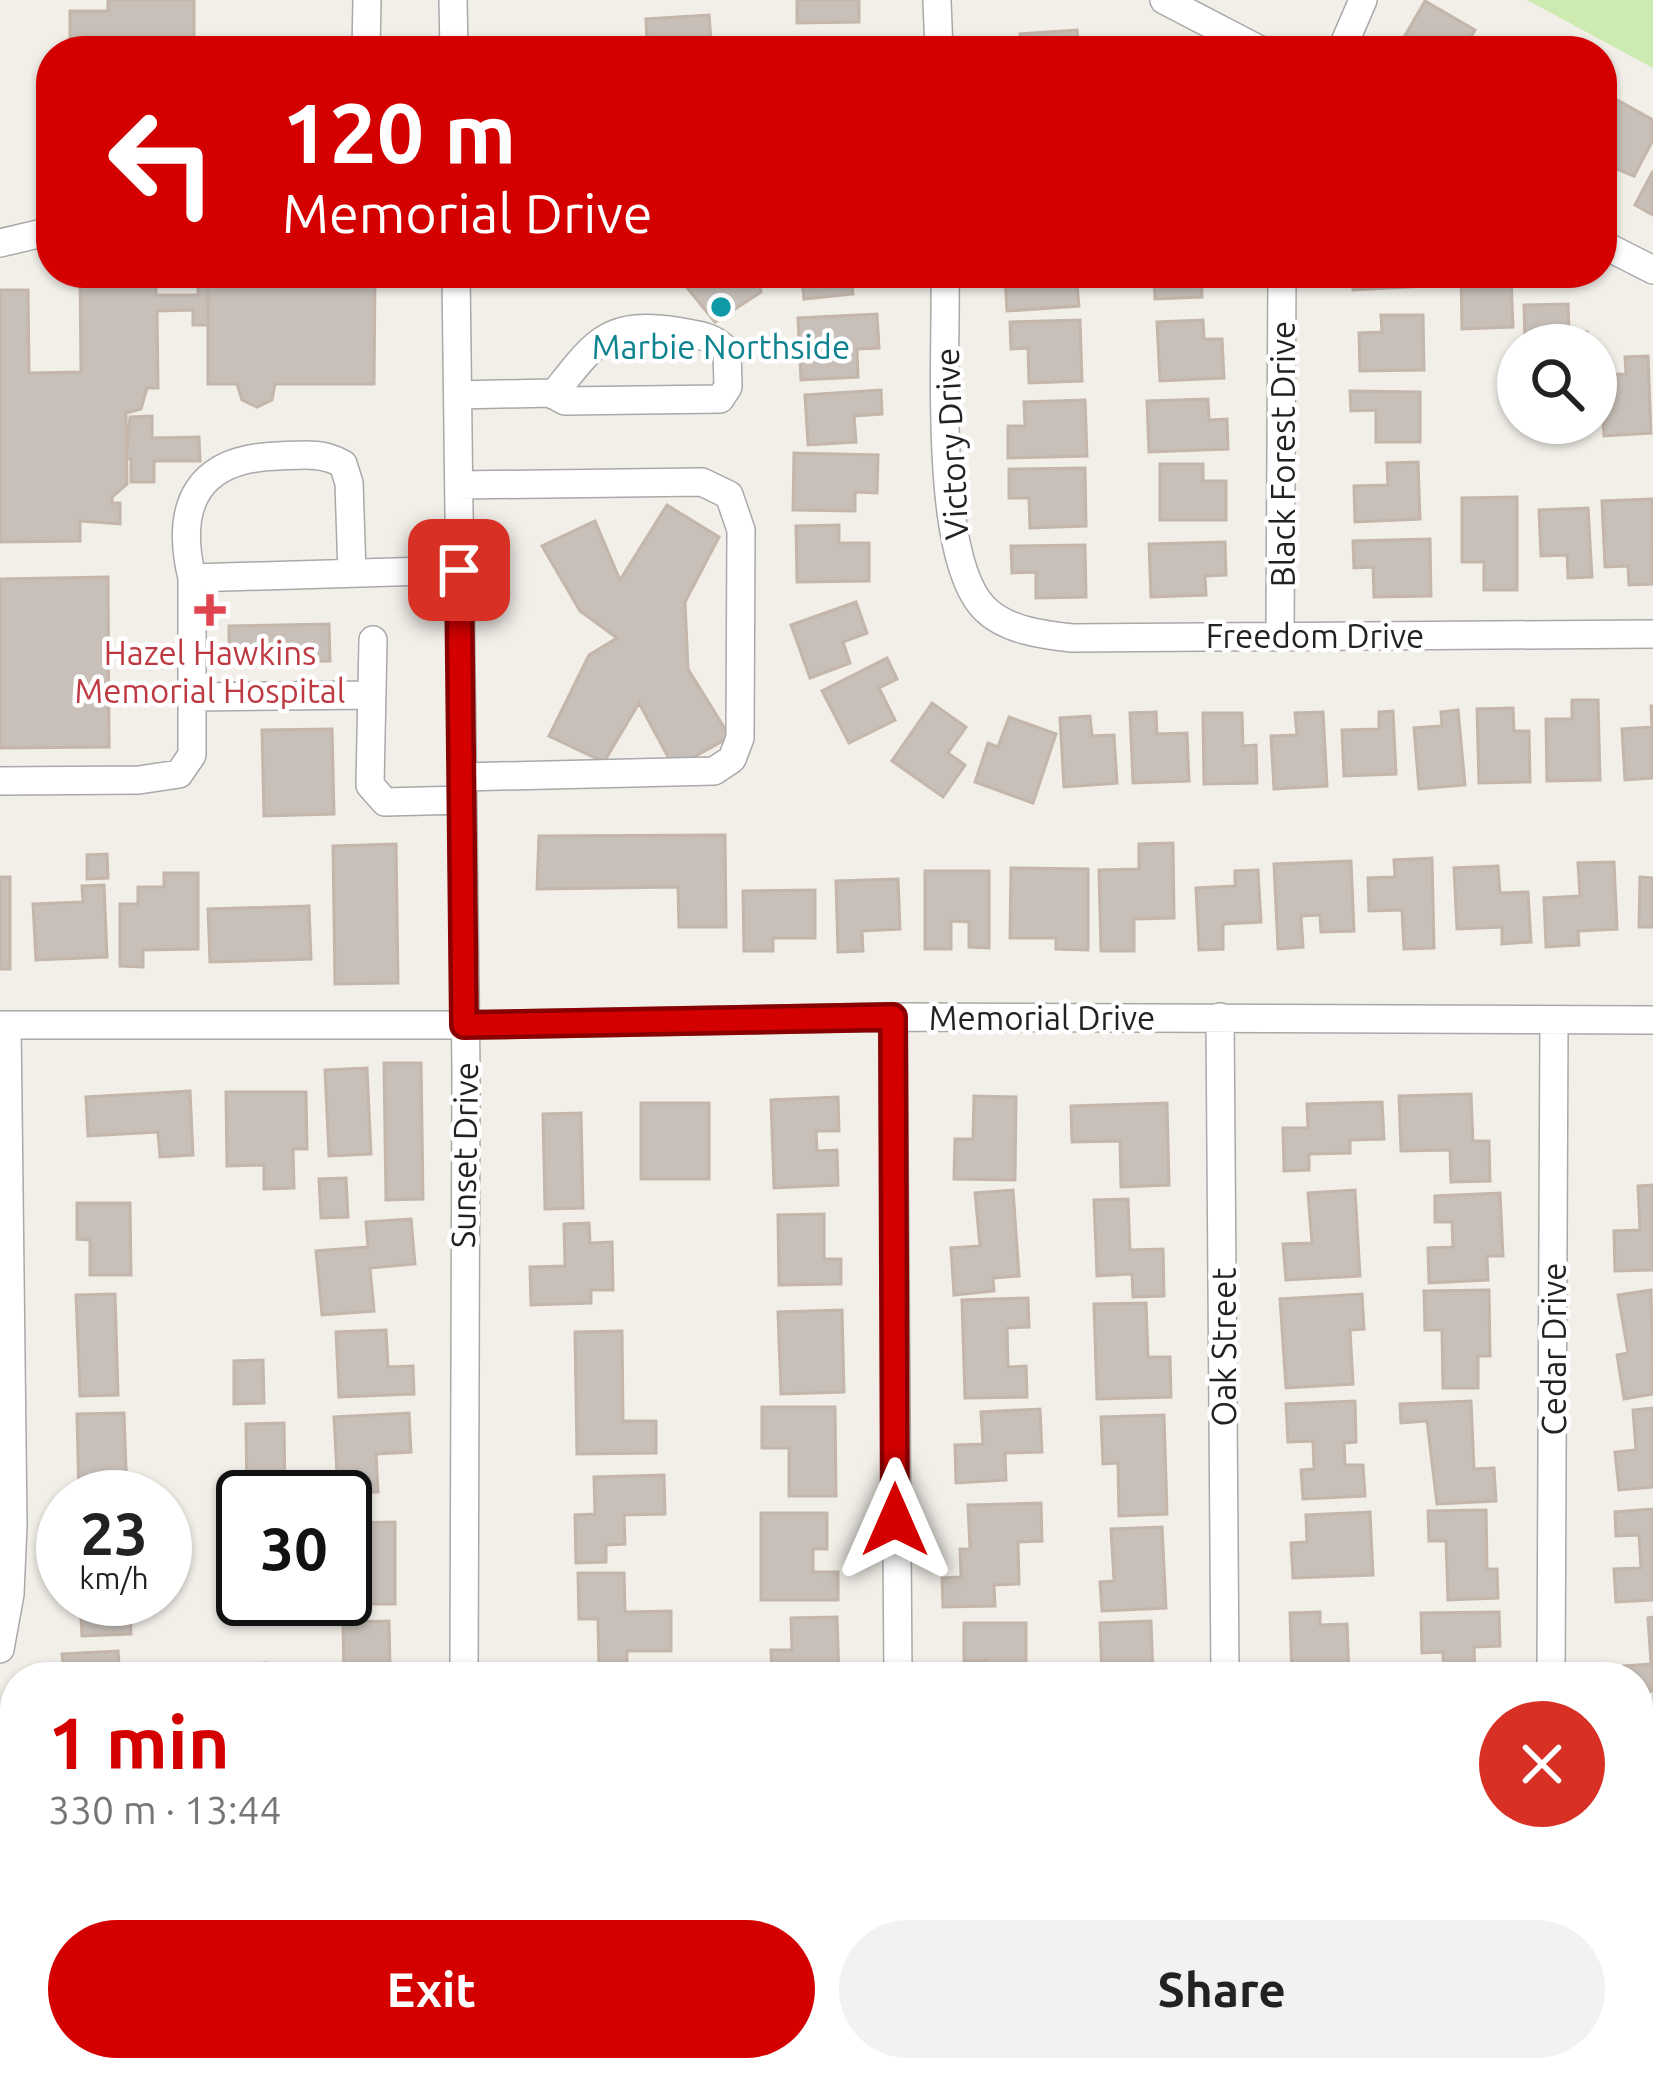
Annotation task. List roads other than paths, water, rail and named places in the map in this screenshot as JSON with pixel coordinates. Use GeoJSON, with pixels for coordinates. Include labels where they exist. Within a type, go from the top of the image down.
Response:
{"type":"FeatureCollection","features":[{"type":"Feature","properties":{"kind":"street"},"geometry":{"type":"LineString","coordinates":[[366,36],[367,0]]}},
{"type":"Feature","properties":{"kind":"street"},"geometry":{"type":"LineString","coordinates":[[453,0],[454,36]]}},
{"type":"Feature","properties":{"kind":"street"},"geometry":{"type":"LineString","coordinates":[[937,0],[938,36]]}},
{"type":"Feature","properties":{"kind":"street"},"geometry":{"type":"LineString","coordinates":[[1164,0],[1233,36]]}},
{"type":"Feature","properties":{"kind":"street"},"geometry":{"type":"LineString","coordinates":[[1347,36],[1363,0]]}},
{"type":"Feature","properties":{"kind":"street"},"geometry":{"type":"LineString","coordinates":[[0,244],[36,235]]}},
{"type":"Feature","properties":{"kind":"street"},"geometry":{"type":"LineString","coordinates":[[1617,252],[1653,270]]}},
{"type":"Feature","properties":{"kind":"street","name":"Sunset Drive"},"geometry":{"type":"LineString","coordinates":[[456,288],[464,1662]]}},
{"type":"Feature","properties":{"kind":"street","name":"Victory Drive"},"geometry":{"type":"LineString","coordinates":[[945,288],[951,531],[961,574],[983,608]]}},
{"type":"Feature","properties":{"kind":"street","name":"Black Forest Drive"},"geometry":{"type":"LineString","coordinates":[[1280,635],[1282,288]]}},
{"type":"Feature","properties":{"kind":"street"},"geometry":{"type":"LineString","coordinates":[[458,395],[553,395],[565,401],[719,399],[728,387],[727,351],[703,336],[625,329],[598,340],[553,395]]}},
{"type":"Feature","properties":{"kind":"street"},"geometry":{"type":"LineString","coordinates":[[0,782],[139,780],[179,774],[192,755],[188,514],[216,468],[242,457],[326,454],[343,464],[349,483],[352,574]]}},
{"type":"Feature","properties":{"kind":"street"},"geometry":{"type":"LineString","coordinates":[[373,640],[370,785],[385,802],[462,788],[714,771],[732,760],[740,738],[741,530],[729,495],[702,482],[458,485]]}},
{"type":"Feature","properties":{"kind":"street"},"geometry":{"type":"LineString","coordinates":[[192,578],[459,570]]}},
{"type":"Feature","properties":{"kind":"street","name":"Freedom Drive"},"geometry":{"type":"LineString","coordinates":[[983,608],[1022,629],[1048,635],[1653,634]]}},
{"type":"Feature","properties":{"kind":"street"},"geometry":{"type":"LineString","coordinates":[[192,698],[372,695]]}},
{"type":"Feature","properties":{"kind":"street"},"geometry":{"type":"LineString","coordinates":[[893,1017],[898,1662]]}},
{"type":"Feature","properties":{"kind":"street","name":"Memorial Drive"},"geometry":{"type":"LineString","coordinates":[[4,1025],[464,1025],[893,1017],[1653,1020]]}},
{"type":"Feature","properties":{"kind":"street","name":"Oak Street"},"geometry":{"type":"LineString","coordinates":[[1220,1017],[1226,1662]]}},
{"type":"Feature","properties":{"kind":"street","name":"Cedar Drive"},"geometry":{"type":"LineString","coordinates":[[1551,1662],[1555,1022]]}},
{"type":"Feature","properties":{"kind":"street"},"geometry":{"type":"LineString","coordinates":[[0,1649],[10,1594],[4,1025]]}},
{"type":"Feature","properties":{"kind":"place","name":"Marbie Northside"},"geometry":{"type":"Point","coordinates":[721,307]}},
{"type":"Feature","properties":{"kind":"place","name":"Hazel Hawkins Memorial Hospital"},"geometry":{"type":"Point","coordinates":[210,610]}}]}
